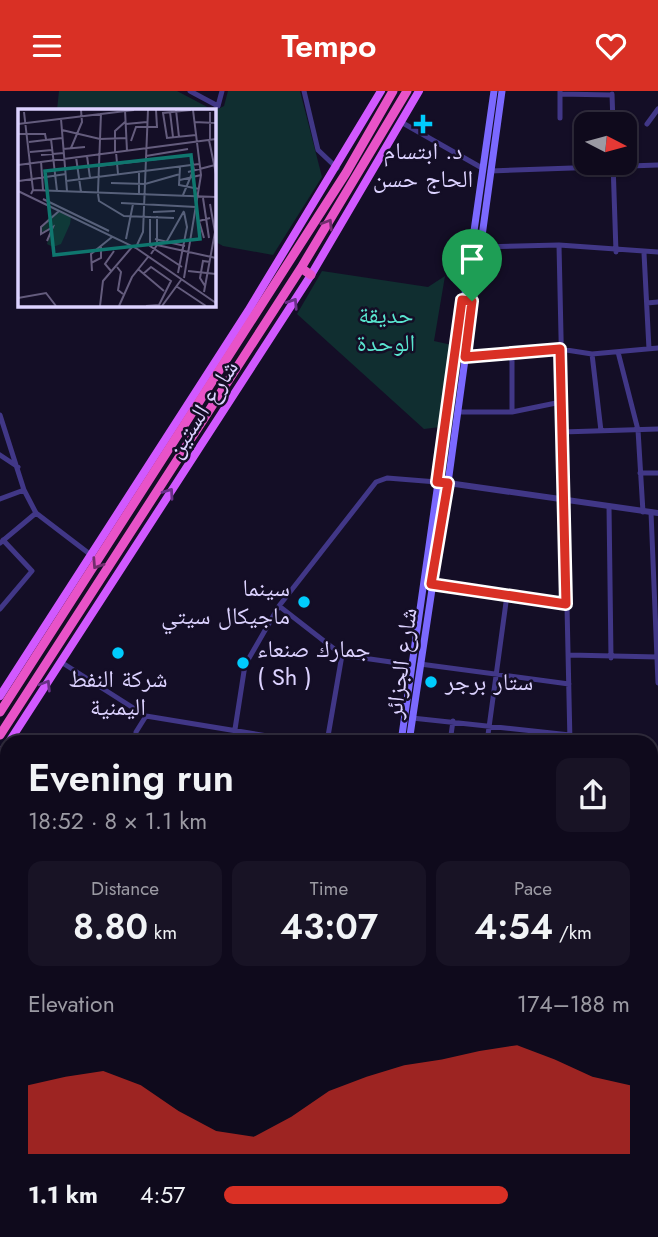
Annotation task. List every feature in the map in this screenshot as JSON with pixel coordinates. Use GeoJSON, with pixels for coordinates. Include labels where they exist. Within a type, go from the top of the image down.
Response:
{"type":"FeatureCollection","features":[{"type":"Feature","properties":{"kind":"highway","name":"شارع الستين"},"geometry":{"type":"LineString","coordinates":[[0,712],[61,611],[219,373],[251,314],[346,173],[393,91]]}},
{"type":"Feature","properties":{"kind":"highway","name":"شارع الستين"},"geometry":{"type":"LineString","coordinates":[[0,735],[97,595],[228,380],[301,268],[407,91]]}},
{"type":"Feature","properties":{"kind":"highway"},"geometry":{"type":"LineString","coordinates":[[301,268],[311,275]]}},
{"type":"Feature","properties":{"kind":"highway"},"geometry":{"type":"LineString","coordinates":[[219,373],[228,380]]}},
{"type":"Feature","properties":{"kind":"main road","name":"شارع الستين"},"geometry":{"type":"LineString","coordinates":[[0,696],[61,611],[91,555],[251,314],[381,91]]}},
{"type":"Feature","properties":{"kind":"main road","name":"شارع الستين"},"geometry":{"type":"LineString","coordinates":[[13,735],[61,662],[97,595],[311,275],[419,91]]}},
{"type":"Feature","properties":{"kind":"main road","name":"شارع الجزائر"},"geometry":{"type":"LineString","coordinates":[[402,735],[448,483],[479,247],[494,91]]}},
{"type":"Feature","properties":{"kind":"main road","name":"شارع الجزائر"},"geometry":{"type":"LineString","coordinates":[[410,735],[437,482],[462,300],[502,91]]}},
{"type":"Feature","properties":{"kind":"main road"},"geometry":{"type":"LineString","coordinates":[[462,300],[472,301]]}},
{"type":"Feature","properties":{"kind":"main road"},"geometry":{"type":"LineString","coordinates":[[437,482],[448,483]]}},
{"type":"Feature","properties":{"kind":"street"},"geometry":{"type":"LineString","coordinates":[[190,91],[218,106],[222,91]]}},
{"type":"Feature","properties":{"kind":"street"},"geometry":{"type":"LineString","coordinates":[[304,91],[318,149],[323,158],[337,168]]}},
{"type":"Feature","properties":{"kind":"street"},"geometry":{"type":"LineString","coordinates":[[559,118],[560,92],[612,93],[613,112]]}},
{"type":"Feature","properties":{"kind":"street"},"geometry":{"type":"LineString","coordinates":[[647,124],[658,109]]}},
{"type":"Feature","properties":{"kind":"street"},"geometry":{"type":"LineString","coordinates":[[401,122],[485,169],[574,166]]}},
{"type":"Feature","properties":{"kind":"street"},"geometry":{"type":"LineString","coordinates":[[637,165],[658,165]]}},
{"type":"Feature","properties":{"kind":"street"},"geometry":{"type":"LineString","coordinates":[[613,175],[616,252]]}},
{"type":"Feature","properties":{"kind":"street"},"geometry":{"type":"LineString","coordinates":[[559,246],[562,498],[570,735]]}},
{"type":"Feature","properties":{"kind":"street"},"geometry":{"type":"LineString","coordinates":[[479,247],[559,246],[616,252],[658,252]]}},
{"type":"Feature","properties":{"kind":"street"},"geometry":{"type":"LineString","coordinates":[[644,253],[649,349]]}},
{"type":"Feature","properties":{"kind":"street"},"geometry":{"type":"LineString","coordinates":[[647,303],[658,302]]}},
{"type":"Feature","properties":{"kind":"street"},"geometry":{"type":"LineString","coordinates":[[465,357],[560,349],[593,354],[658,348]]}},
{"type":"Feature","properties":{"kind":"street"},"geometry":{"type":"LineString","coordinates":[[618,352],[638,430],[643,512]]}},
{"type":"Feature","properties":{"kind":"street"},"geometry":{"type":"LineString","coordinates":[[512,354],[512,412]]}},
{"type":"Feature","properties":{"kind":"street"},"geometry":{"type":"LineString","coordinates":[[593,354],[601,431]]}},
{"type":"Feature","properties":{"kind":"street"},"geometry":{"type":"LineString","coordinates":[[457,412],[512,412],[561,402]]}},
{"type":"Feature","properties":{"kind":"street"},"geometry":{"type":"LineString","coordinates":[[0,415],[24,490],[36,513],[91,555]]}},
{"type":"Feature","properties":{"kind":"street"},"geometry":{"type":"LineString","coordinates":[[562,432],[658,429]]}},
{"type":"Feature","properties":{"kind":"street"},"geometry":{"type":"LineString","coordinates":[[0,455],[18,467]]}},
{"type":"Feature","properties":{"kind":"street"},"geometry":{"type":"LineString","coordinates":[[640,473],[658,473]]}},
{"type":"Feature","properties":{"kind":"street"},"geometry":{"type":"LineString","coordinates":[[234,735],[245,665],[279,605],[376,482],[387,478],[437,482]]}},
{"type":"Feature","properties":{"kind":"street"},"geometry":{"type":"LineString","coordinates":[[448,483],[654,513],[658,683]]}},
{"type":"Feature","properties":{"kind":"street"},"geometry":{"type":"LineString","coordinates":[[0,499],[24,490]]}},
{"type":"Feature","properties":{"kind":"street"},"geometry":{"type":"LineString","coordinates":[[609,506],[611,658]]}},
{"type":"Feature","properties":{"kind":"street"},"geometry":{"type":"LineString","coordinates":[[0,609],[32,571],[1,541],[36,513]]}},
{"type":"Feature","properties":{"kind":"street"},"geometry":{"type":"LineString","coordinates":[[431,584],[566,604]]}},
{"type":"Feature","properties":{"kind":"street"},"geometry":{"type":"LineString","coordinates":[[488,735],[507,596]]}},
{"type":"Feature","properties":{"kind":"street"},"geometry":{"type":"LineString","coordinates":[[279,605],[342,655],[569,684]]}},
{"type":"Feature","properties":{"kind":"street"},"geometry":{"type":"LineString","coordinates":[[328,735],[342,655]]}},
{"type":"Feature","properties":{"kind":"street"},"geometry":{"type":"LineString","coordinates":[[569,655],[657,657]]}},
{"type":"Feature","properties":{"kind":"street"},"geometry":{"type":"LineString","coordinates":[[61,662],[146,716],[259,735]]}},
{"type":"Feature","properties":{"kind":"street"},"geometry":{"type":"LineString","coordinates":[[136,735],[146,716]]}},
{"type":"Feature","properties":{"kind":"street"},"geometry":{"type":"LineString","coordinates":[[412,718],[550,735]]}},
{"type":"Feature","properties":{"kind":"street"},"geometry":{"type":"LineString","coordinates":[[451,735],[453,721]]}},
{"type":"Feature","properties":{"kind":"street"},"geometry":{"type":"LineString","coordinates":[[530,731],[530,735]]}},
{"type":"Feature","properties":{"kind":"green space"},"geometry":{"type":"Polygon","coordinates":[[[59,91],[177,91],[211,109],[57,109],[59,91]]]}},
{"type":"Feature","properties":{"kind":"green space"},"geometry":{"type":"Polygon","coordinates":[[[228,91],[300,91],[322,177],[273,255],[223,246],[215,242],[215,110],[224,106],[228,91]]]}},
{"type":"Feature","properties":{"kind":"green space","name":"حديقة الوحدة"},"geometry":{"type":"Polygon","coordinates":[[[322,271],[428,287],[445,276],[434,341],[452,345],[440,427],[424,429],[297,314],[322,271]]]}},
{"type":"Feature","properties":{"kind":"place","name":"د. ابتسام الحاج حسن"},"geometry":{"type":"Point","coordinates":[423,124]}},
{"type":"Feature","properties":{"kind":"place","name":"سينما ماجيكال سيتي"},"geometry":{"type":"Point","coordinates":[304,602]}},
{"type":"Feature","properties":{"kind":"place","name":"شركة النفط اليمنية"},"geometry":{"type":"Point","coordinates":[118,653]}},
{"type":"Feature","properties":{"kind":"place","name":"جمارك صنعاء ( Sh )"},"geometry":{"type":"Point","coordinates":[243,663]}},
{"type":"Feature","properties":{"kind":"place","name":"ستار برجر"},"geometry":{"type":"Point","coordinates":[431,682]}},
{"type":"Feature","properties":{"kind":"route"},"geometry":{"type":"LineString","coordinates":[[462,300],[472,301],[465,357],[560,349],[566,604],[431,584],[448,483],[437,482],[462,300]]}}]}
